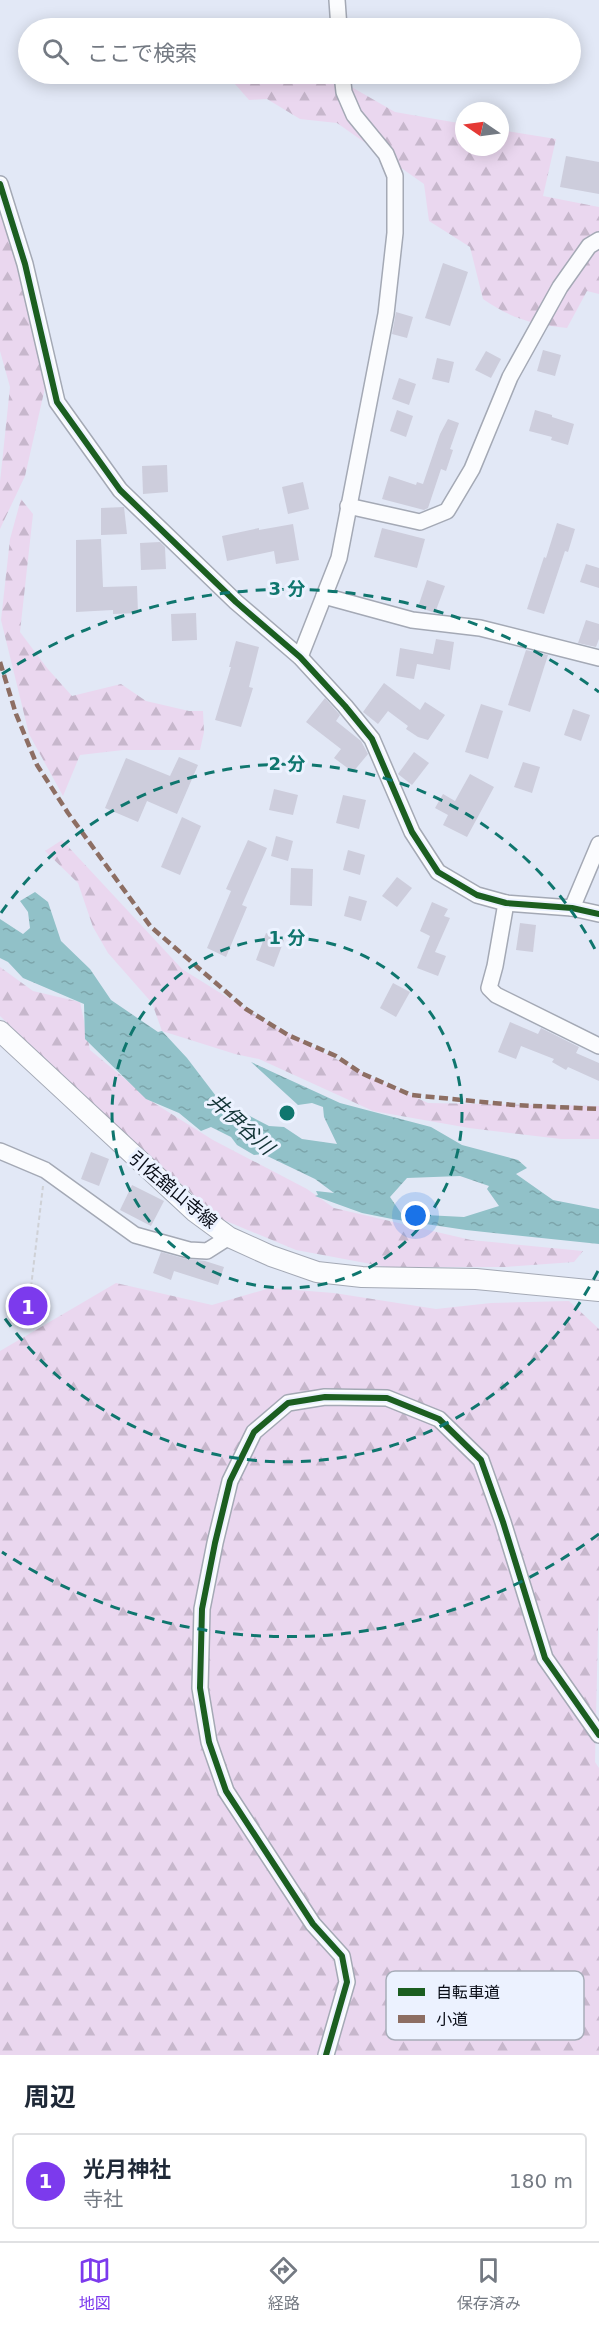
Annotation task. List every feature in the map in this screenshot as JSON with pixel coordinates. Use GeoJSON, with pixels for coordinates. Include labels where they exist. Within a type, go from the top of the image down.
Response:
{"type":"FeatureCollection","features":[{"type":"Feature","properties":{"kind":"main road","name":"引佐舘山寺線"},"geometry":{"type":"LineString","coordinates":[[0,1032],[179,1198],[229,1237],[271,1256],[317,1272],[362,1277],[476,1279],[599,1291]]}},
{"type":"Feature","properties":{"kind":"street"},"geometry":{"type":"LineString","coordinates":[[336,0],[338,18]]}},
{"type":"Feature","properties":{"kind":"street"},"geometry":{"type":"LineString","coordinates":[[300,657],[339,558],[386,314],[395,233],[395,176],[386,154],[354,115],[344,92],[343,84]]}},
{"type":"Feature","properties":{"kind":"street"},"geometry":{"type":"LineString","coordinates":[[0,184],[25,264],[57,402],[120,490],[236,602],[300,657],[345,706],[372,739],[412,832],[438,872],[477,896],[506,903],[572,908],[599,914]]}},
{"type":"Feature","properties":{"kind":"street"},"geometry":{"type":"LineString","coordinates":[[348,506],[420,522],[447,511],[472,469],[510,377],[560,287],[589,246],[599,240]]}},
{"type":"Feature","properties":{"kind":"street"},"geometry":{"type":"LineString","coordinates":[[324,596],[411,620],[480,628],[599,658]]}},
{"type":"Feature","properties":{"kind":"street"},"geometry":{"type":"LineString","coordinates":[[572,908],[599,844]]}},
{"type":"Feature","properties":{"kind":"street"},"geometry":{"type":"LineString","coordinates":[[506,903],[489,988],[496,995],[599,1046]]}},
{"type":"Feature","properties":{"kind":"street"},"geometry":{"type":"LineString","coordinates":[[0,1151],[45,1170],[135,1235],[189,1250],[207,1251],[229,1237]]}},
{"type":"Feature","properties":{"kind":"street"},"geometry":{"type":"LineString","coordinates":[[326,2055],[347,1982],[342,1956],[313,1924],[226,1791],[209,1742],[200,1688],[202,1609],[215,1543],[230,1481],[254,1432],[288,1403],[325,1397],[387,1398],[438,1419],[481,1460],[503,1522],[545,1658],[599,1735]]}},
{"type":"Feature","properties":{"kind":"path"},"geometry":{"type":"LineString","coordinates":[[31,1287],[45,1170]]}},
{"type":"Feature","properties":{"kind":"green space"},"geometry":{"type":"Polygon","coordinates":[[[235,84],[346,84],[395,112],[455,122],[455,156],[509,156],[509,131],[556,139],[543,196],[599,207],[599,294],[587,291],[567,328],[543,325],[523,319],[494,306],[483,299],[470,247],[429,221],[424,184],[337,123],[300,119],[267,99],[249,100],[235,84]]]}},
{"type":"Feature","properties":{"kind":"green space"},"geometry":{"type":"Polygon","coordinates":[[[0,184],[47,379],[25,476],[0,529],[0,482],[10,387],[0,351],[0,184]]]}},
{"type":"Feature","properties":{"kind":"green space"},"geometry":{"type":"Polygon","coordinates":[[[21,499],[33,514],[20,632],[72,696],[121,684],[146,701],[189,711],[203,711],[204,732],[200,750],[123,750],[80,755],[63,796],[29,734],[1,620],[10,539],[21,499]]]}},
{"type":"Feature","properties":{"kind":"green space"},"geometry":{"type":"Polygon","coordinates":[[[62,840],[182,969],[270,1024],[368,1076],[428,1103],[599,1106],[599,1139],[561,1139],[469,1128],[373,1111],[259,1059],[235,1054],[162,1031],[152,1003],[108,953],[93,927],[78,883],[45,851],[62,840]]]}},
{"type":"Feature","properties":{"kind":"green space"},"geometry":{"type":"Polygon","coordinates":[[[0,967],[33,991],[80,1002],[90,1050],[154,1103],[213,1140],[307,1189],[334,1208],[471,1240],[583,1251],[574,1262],[505,1267],[387,1267],[296,1250],[219,1218],[90,1102],[0,1016],[0,967]]]}},
{"type":"Feature","properties":{"kind":"green space"},"geometry":{"type":"Polygon","coordinates":[[[116,1283],[212,1305],[270,1288],[334,1293],[436,1309],[491,1303],[569,1301],[599,1329],[599,1587],[595,1762],[599,1768],[599,2055],[0,2055],[0,1351],[116,1283]]]}},
{"type":"Feature","properties":{"kind":"water","name":"井伊谷川"},"geometry":{"type":"Polygon","coordinates":[[[35,892],[48,902],[61,941],[90,969],[111,1000],[158,1032],[162,1031],[187,1058],[219,1100],[269,1126],[284,1127],[302,1139],[337,1144],[324,1117],[323,1107],[312,1103],[298,1105],[251,1062],[340,1103],[431,1127],[462,1145],[518,1160],[527,1168],[516,1174],[553,1200],[599,1209],[599,1244],[466,1230],[362,1213],[315,1196],[318,1195],[316,1191],[334,1193],[315,1179],[263,1154],[254,1155],[237,1145],[231,1137],[211,1127],[201,1131],[179,1113],[146,1099],[85,1039],[84,1004],[23,978],[8,962],[0,958],[0,919],[23,934],[30,928],[28,912],[20,901],[35,892]],[[460,1176],[407,1178],[390,1197],[401,1213],[464,1217],[499,1206],[487,1189],[489,1186],[460,1176]]]}},
{"type":"Feature","properties":{"kind":"building"},"geometry":{"type":"Polygon","coordinates":[[[566,156],[599,162],[599,194],[560,187],[566,156]]]}},
{"type":"Feature","properties":{"kind":"building"},"geometry":{"type":"Polygon","coordinates":[[[443,263],[468,272],[450,326],[425,318],[443,263]]]}},
{"type":"Feature","properties":{"kind":"building"},"geometry":{"type":"Polygon","coordinates":[[[396,312],[413,317],[407,338],[392,334],[396,312]]]}},
{"type":"Feature","properties":{"kind":"building"},"geometry":{"type":"Polygon","coordinates":[[[543,350],[561,355],[555,376],[537,371],[543,350]]]}},
{"type":"Feature","properties":{"kind":"building"},"geometry":{"type":"Polygon","coordinates":[[[486,351],[501,359],[491,378],[475,370],[486,351]]]}},
{"type":"Feature","properties":{"kind":"building"},"geometry":{"type":"Polygon","coordinates":[[[437,358],[454,362],[449,383],[432,379],[437,358]]]}},
{"type":"Feature","properties":{"kind":"building"},"geometry":{"type":"Polygon","coordinates":[[[399,378],[416,384],[409,405],[392,399],[399,378]]]}},
{"type":"Feature","properties":{"kind":"building"},"geometry":{"type":"Polygon","coordinates":[[[397,410],[413,416],[406,437],[390,431],[397,410]]]}},
{"type":"Feature","properties":{"kind":"building"},"geometry":{"type":"Polygon","coordinates":[[[535,410],[574,424],[568,445],[551,440],[552,437],[529,431],[535,410]]]}},
{"type":"Feature","properties":{"kind":"building"},"geometry":{"type":"Polygon","coordinates":[[[448,419],[459,423],[450,449],[453,450],[446,471],[441,469],[428,508],[424,510],[382,499],[389,476],[416,485],[417,482],[423,484],[440,434],[448,419]]]}},
{"type":"Feature","properties":{"kind":"building"},"geometry":{"type":"Polygon","coordinates":[[[167,465],[168,492],[143,494],[142,466],[167,465]]]}},
{"type":"Feature","properties":{"kind":"building"},"geometry":{"type":"Polygon","coordinates":[[[303,482],[309,509],[288,514],[282,487],[303,482]]]}},
{"type":"Feature","properties":{"kind":"building"},"geometry":{"type":"Polygon","coordinates":[[[124,507],[127,534],[101,535],[101,508],[124,507]]]}},
{"type":"Feature","properties":{"kind":"building"},"geometry":{"type":"Polygon","coordinates":[[[557,523],[575,529],[568,552],[565,551],[544,614],[527,609],[557,523]]]}},
{"type":"Feature","properties":{"kind":"building"},"geometry":{"type":"Polygon","coordinates":[[[293,524],[299,560],[276,564],[274,551],[227,561],[222,536],[293,524]]]}},
{"type":"Feature","properties":{"kind":"building"},"geometry":{"type":"Polygon","coordinates":[[[382,528],[425,539],[417,568],[374,557],[382,528]]]}},
{"type":"Feature","properties":{"kind":"building"},"geometry":{"type":"Polygon","coordinates":[[[101,539],[103,587],[137,586],[138,613],[113,614],[113,610],[76,612],[76,540],[101,539]]]}},
{"type":"Feature","properties":{"kind":"building"},"geometry":{"type":"Polygon","coordinates":[[[160,542],[165,547],[166,569],[141,570],[140,543],[160,542]]]}},
{"type":"Feature","properties":{"kind":"building"},"geometry":{"type":"Polygon","coordinates":[[[586,564],[599,568],[599,588],[580,582],[586,564]]]}},
{"type":"Feature","properties":{"kind":"building"},"geometry":{"type":"Polygon","coordinates":[[[427,580],[445,586],[435,613],[418,607],[427,580]]]}},
{"type":"Feature","properties":{"kind":"building"},"geometry":{"type":"Polygon","coordinates":[[[196,613],[197,640],[172,641],[171,614],[196,613]]]}},
{"type":"Feature","properties":{"kind":"building"},"geometry":{"type":"Polygon","coordinates":[[[586,620],[599,624],[599,639],[596,647],[578,643],[586,620]]]}},
{"type":"Feature","properties":{"kind":"building"},"geometry":{"type":"Polygon","coordinates":[[[436,639],[454,642],[450,670],[417,664],[414,679],[396,676],[400,648],[433,654],[436,639]]]}},
{"type":"Feature","properties":{"kind":"building"},"geometry":{"type":"Polygon","coordinates":[[[236,641],[259,647],[249,687],[253,688],[241,727],[215,720],[231,667],[229,667],[236,641]]]}},
{"type":"Feature","properties":{"kind":"building"},"geometry":{"type":"Polygon","coordinates":[[[526,650],[548,655],[530,712],[508,705],[526,650]]]}},
{"type":"Feature","properties":{"kind":"building"},"geometry":{"type":"Polygon","coordinates":[[[384,683],[420,710],[425,702],[445,715],[428,740],[406,729],[408,726],[388,711],[378,724],[363,712],[384,683]]]}},
{"type":"Feature","properties":{"kind":"building"},"geometry":{"type":"Polygon","coordinates":[[[325,698],[340,715],[336,721],[361,741],[368,754],[353,772],[334,758],[341,749],[306,722],[325,698]]]}},
{"type":"Feature","properties":{"kind":"building"},"geometry":{"type":"Polygon","coordinates":[[[481,704],[503,711],[488,759],[465,752],[481,704]]]}},
{"type":"Feature","properties":{"kind":"building"},"geometry":{"type":"Polygon","coordinates":[[[573,709],[590,715],[581,741],[564,735],[573,709]]]}},
{"type":"Feature","properties":{"kind":"building"},"geometry":{"type":"Polygon","coordinates":[[[414,752],[429,763],[412,785],[398,774],[414,752]]]}},
{"type":"Feature","properties":{"kind":"building"},"geometry":{"type":"Polygon","coordinates":[[[179,757],[198,765],[177,814],[147,801],[138,822],[105,808],[126,758],[170,776],[179,757]]]}},
{"type":"Feature","properties":{"kind":"building"},"geometry":{"type":"Polygon","coordinates":[[[523,762],[540,767],[532,793],[514,787],[523,762]]]}},
{"type":"Feature","properties":{"kind":"building"},"geometry":{"type":"Polygon","coordinates":[[[470,774],[494,787],[467,837],[443,825],[448,815],[435,808],[443,794],[455,801],[470,774]]]}},
{"type":"Feature","properties":{"kind":"building"},"geometry":{"type":"Polygon","coordinates":[[[274,789],[298,795],[293,815],[269,810],[274,789]]]}},
{"type":"Feature","properties":{"kind":"building"},"geometry":{"type":"Polygon","coordinates":[[[343,795],[366,800],[359,829],[336,823],[343,795]]]}},
{"type":"Feature","properties":{"kind":"building"},"geometry":{"type":"Polygon","coordinates":[[[182,817],[201,826],[180,875],[161,867],[182,817]]]}},
{"type":"Feature","properties":{"kind":"building"},"geometry":{"type":"Polygon","coordinates":[[[276,836],[293,841],[288,861],[271,856],[276,836]]]}},
{"type":"Feature","properties":{"kind":"building"},"geometry":{"type":"Polygon","coordinates":[[[248,840],[267,848],[242,905],[247,907],[226,957],[207,948],[231,891],[226,889],[248,840]]]}},
{"type":"Feature","properties":{"kind":"building"},"geometry":{"type":"Polygon","coordinates":[[[348,850],[365,855],[360,875],[343,870],[348,850]]]}},
{"type":"Feature","properties":{"kind":"building"},"geometry":{"type":"Polygon","coordinates":[[[291,868],[313,869],[312,906],[290,905],[291,868]]]}},
{"type":"Feature","properties":{"kind":"building"},"geometry":{"type":"Polygon","coordinates":[[[397,877],[412,888],[397,907],[382,896],[397,877]]]}},
{"type":"Feature","properties":{"kind":"building"},"geometry":{"type":"Polygon","coordinates":[[[349,896],[367,901],[361,921],[344,916],[349,896]]]}},
{"type":"Feature","properties":{"kind":"building"},"geometry":{"type":"Polygon","coordinates":[[[432,902],[448,909],[444,916],[450,918],[435,952],[446,956],[438,976],[417,968],[430,936],[420,931],[432,902]]]}},
{"type":"Feature","properties":{"kind":"building"},"geometry":{"type":"Polygon","coordinates":[[[520,923],[536,925],[533,952],[516,950],[520,923]]]}},
{"type":"Feature","properties":{"kind":"building"},"geometry":{"type":"Polygon","coordinates":[[[266,933],[284,940],[274,967],[256,960],[266,933]]]}},
{"type":"Feature","properties":{"kind":"building"},"geometry":{"type":"Polygon","coordinates":[[[393,983],[410,992],[396,1017],[380,1008],[393,983]]]}},
{"type":"Feature","properties":{"kind":"building"},"geometry":{"type":"Polygon","coordinates":[[[510,1022],[538,1034],[541,1028],[579,1047],[576,1053],[599,1063],[599,1081],[568,1067],[566,1070],[552,1062],[554,1059],[521,1046],[516,1059],[498,1052],[510,1022]]]}},
{"type":"Feature","properties":{"kind":"building"},"geometry":{"type":"Polygon","coordinates":[[[91,1152],[109,1159],[99,1186],[81,1179],[91,1152]]]}},
{"type":"Feature","properties":{"kind":"building"},"geometry":{"type":"Polygon","coordinates":[[[132,1185],[164,1201],[151,1226],[120,1210],[132,1185]]]}},
{"type":"Feature","properties":{"kind":"building"},"geometry":{"type":"Polygon","coordinates":[[[161,1252],[224,1267],[218,1285],[174,1271],[171,1280],[153,1273],[161,1252]]]}},
{"type":"Feature","properties":{"kind":"marked path"},"geometry":{"type":"LineString","coordinates":[[0,662],[16,714],[37,765],[68,813],[151,927],[246,1009],[288,1035],[336,1056],[361,1073],[411,1095],[514,1105],[599,1109]]}},
{"type":"Feature","properties":{"kind":"cycle path"},"geometry":{"type":"LineString","coordinates":[[0,184],[25,264],[57,402],[120,490],[236,602],[300,657],[345,706],[372,739],[412,832],[438,872],[477,895],[506,903],[572,908],[599,914]]}},
{"type":"Feature","properties":{"kind":"cycle path"},"geometry":{"type":"LineString","coordinates":[[326,2055],[347,1982],[342,1956],[313,1924],[226,1791],[209,1742],[200,1688],[202,1609],[215,1543],[230,1481],[254,1432],[288,1403],[325,1397],[387,1398],[439,1419],[481,1460],[503,1522],[545,1658],[599,1735]]}},
{"type":"Feature","properties":{"kind":"place","name":"光月神社"},"geometry":{"type":"Point","coordinates":[28,1306]}}]}
